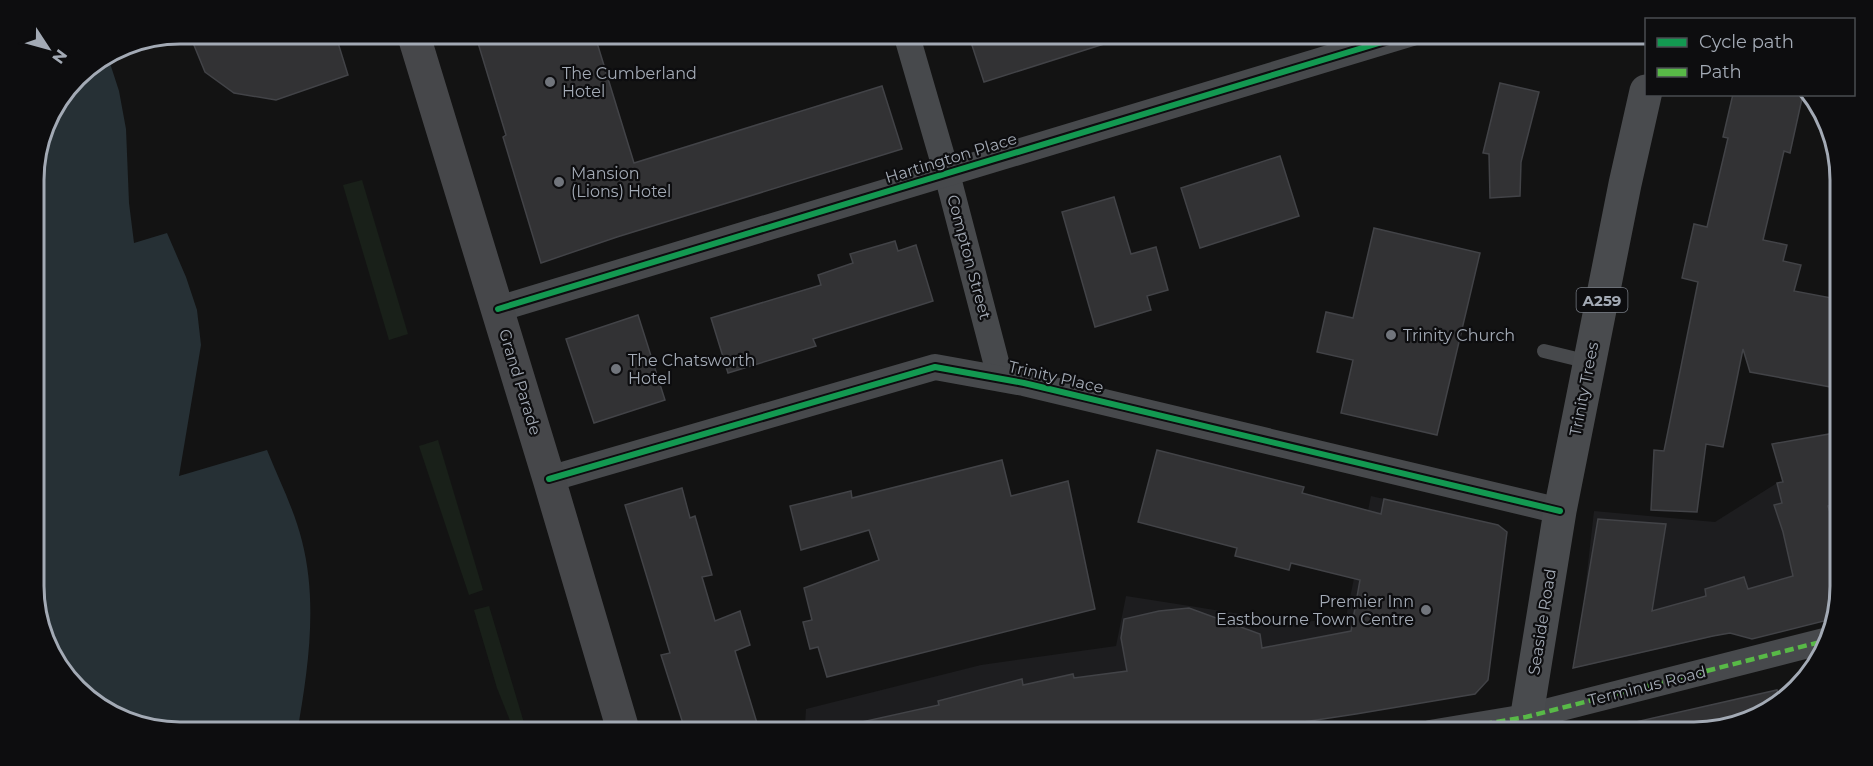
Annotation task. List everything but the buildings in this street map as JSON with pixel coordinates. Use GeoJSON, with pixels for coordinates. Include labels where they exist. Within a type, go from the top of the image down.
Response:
{"type":"FeatureCollection","features":[{"type":"Feature","properties":{"kind":"main road","name":"Grand Parade"},"geometry":{"type":"LineString","coordinates":[[416,44],[621,722]]}},
{"type":"Feature","properties":{"kind":"main road","name":"Trinity Trees"},"geometry":{"type":"LineString","coordinates":[[1560,511],[1625,184],[1646,96]]}},
{"type":"Feature","properties":{"kind":"main road","name":"Seaside Road"},"geometry":{"type":"LineString","coordinates":[[1525,722],[1560,511]]}},
{"type":"Feature","properties":{"kind":"street","name":"Compton Street"},"geometry":{"type":"LineString","coordinates":[[909,44],[947,174],[1000,377]]}},
{"type":"Feature","properties":{"kind":"street","name":"Hartington Place"},"geometry":{"type":"LineString","coordinates":[[498,309],[1376,44]]}},
{"type":"Feature","properties":{"kind":"street","name":"Trinity Place"},"geometry":{"type":"LineString","coordinates":[[549,478],[935,367],[1000,377],[1560,511]]}},
{"type":"Feature","properties":{"kind":"street","name":"Terminus Road"},"geometry":{"type":"LineString","coordinates":[[1536,722],[1817,643]]}},
{"type":"Feature","properties":{"kind":"lane"},"geometry":{"type":"LineString","coordinates":[[1544,351],[1590,362]]}},
{"type":"Feature","properties":{"kind":"shaded area"},"geometry":{"type":"Polygon","coordinates":[[[110,63],[119,91],[126,129],[129,203],[134,243],[167,233],[197,310],[201,345],[179,476],[267,450],[299,529],[307,565],[310,589],[308,661],[299,722],[153,720],[119,708],[90,689],[66,662],[51,630],[44,596],[44,170],[48,144],[62,111],[83,83],[110,63]]]}},
{"type":"Feature","properties":{"kind":"shaded area"},"geometry":{"type":"Polygon","coordinates":[[[362,180],[408,334],[389,340],[343,185],[362,180]]]}},
{"type":"Feature","properties":{"kind":"shaded area"},"geometry":{"type":"Polygon","coordinates":[[[438,440],[483,590],[469,595],[419,446],[438,440]]]}},
{"type":"Feature","properties":{"kind":"shaded area"},"geometry":{"type":"Polygon","coordinates":[[[1830,470],[1830,587],[1825,621],[1752,639],[1729,633],[1580,667],[1574,661],[1583,608],[1594,511],[1715,522],[1777,483],[1830,470]]]}},
{"type":"Feature","properties":{"kind":"shaded area"},"geometry":{"type":"Polygon","coordinates":[[[1371,496],[1498,525],[1507,532],[1488,680],[1475,694],[1303,722],[805,722],[806,709],[981,665],[1116,646],[1126,596],[1297,623],[1346,617],[1371,496]]]}},
{"type":"Feature","properties":{"kind":"shaded area"},"geometry":{"type":"Polygon","coordinates":[[[489,606],[524,722],[511,722],[497,688],[474,610],[489,606]]]}},
{"type":"Feature","properties":{"kind":"marked path"},"geometry":{"type":"LineString","coordinates":[[1496,722],[1526,717],[1817,643]]}},
{"type":"Feature","properties":{"kind":"cycle path"},"geometry":{"type":"LineString","coordinates":[[498,309],[1376,44]]}},
{"type":"Feature","properties":{"kind":"cycle path"},"geometry":{"type":"LineString","coordinates":[[549,479],[935,367],[1024,383],[1560,511]]}},
{"type":"Feature","properties":{"kind":"place","name":"The Cumberland Hotel"},"geometry":{"type":"Point","coordinates":[550,82]}},
{"type":"Feature","properties":{"kind":"place","name":"Mansion (Lions) Hotel"},"geometry":{"type":"Point","coordinates":[559,182]}},
{"type":"Feature","properties":{"kind":"place","name":"Trinity Church"},"geometry":{"type":"Point","coordinates":[1391,335]}},
{"type":"Feature","properties":{"kind":"place","name":"The Chatsworth Hotel"},"geometry":{"type":"Point","coordinates":[616,369]}},
{"type":"Feature","properties":{"kind":"place","name":"Premier Inn Eastbourne Town Centre"},"geometry":{"type":"Point","coordinates":[1426,610]}}]}
